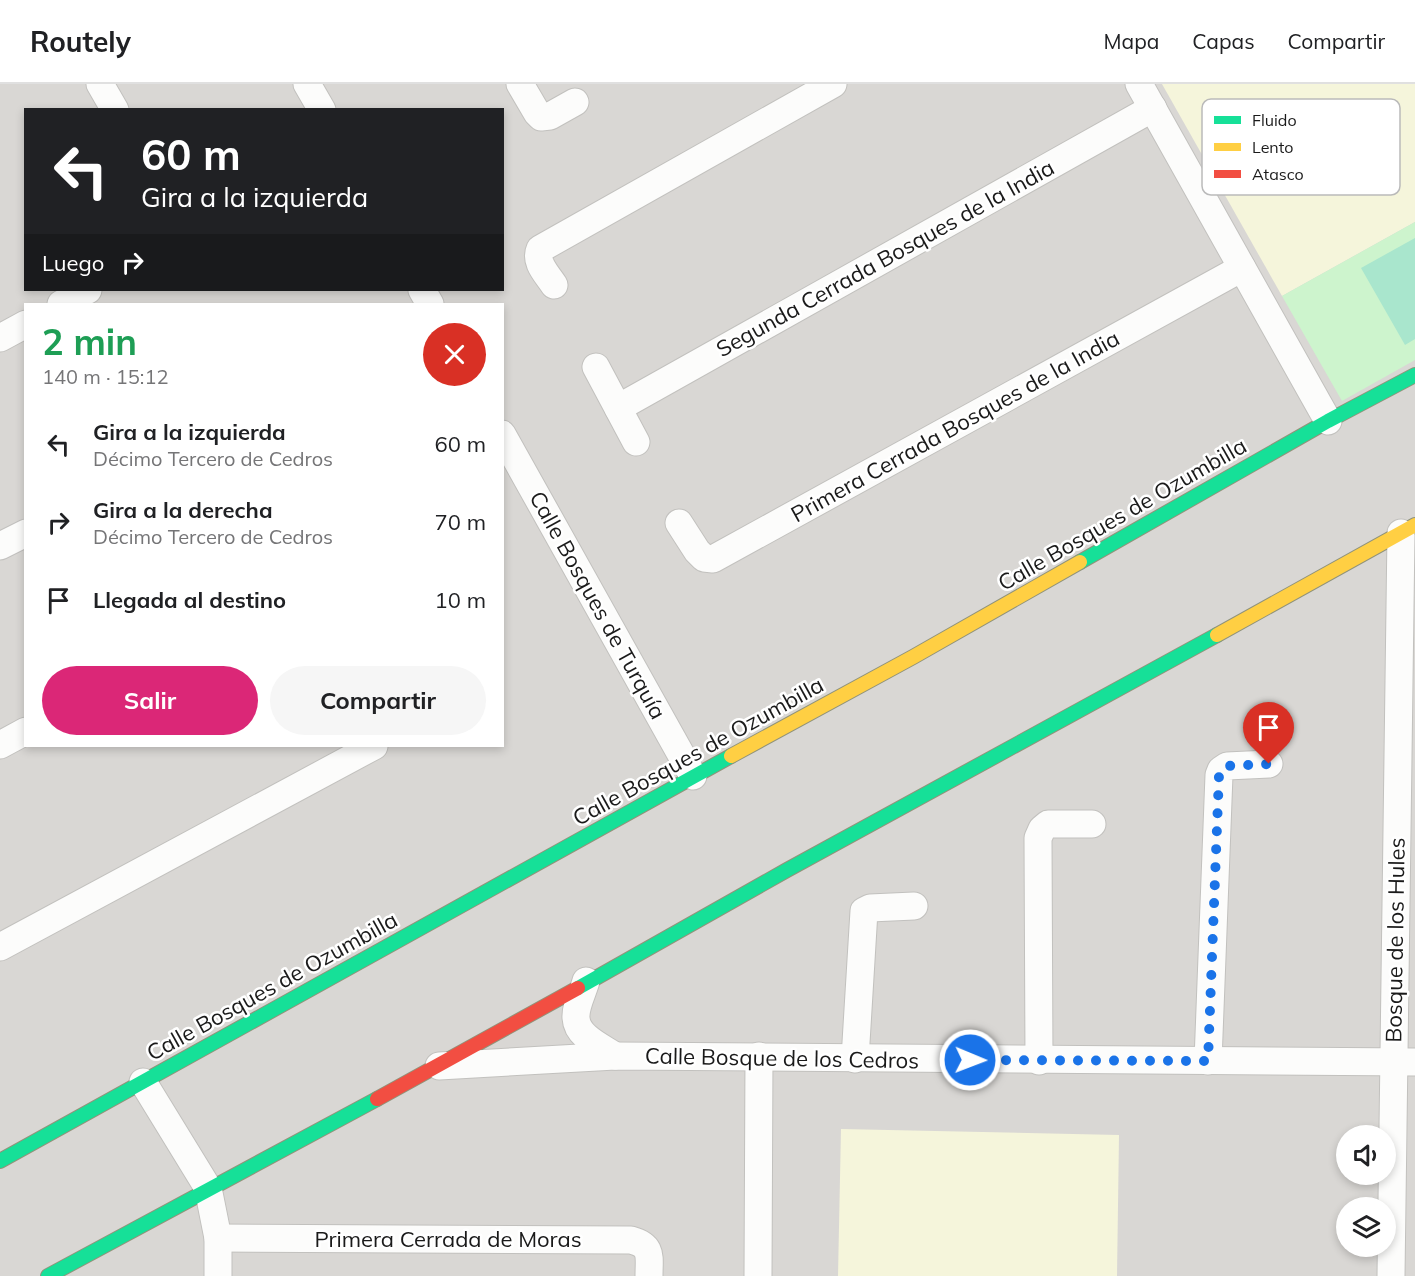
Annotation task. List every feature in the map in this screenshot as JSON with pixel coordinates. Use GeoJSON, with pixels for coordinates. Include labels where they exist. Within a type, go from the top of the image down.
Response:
{"type":"FeatureCollection","features":[{"type":"Feature","properties":{"kind":"main road","name":"Calle Bosques de Ozumbilla"},"geometry":{"type":"LineString","coordinates":[[0,1161],[693,776],[913,657],[1328,421],[1415,375]]}},
{"type":"Feature","properties":{"kind":"main road"},"geometry":{"type":"LineString","coordinates":[[48,1276],[438,1066],[586,981],[1408,529]]}},
{"type":"Feature","properties":{"kind":"street"},"geometry":{"type":"LineString","coordinates":[[100,84],[114,108]]}},
{"type":"Feature","properties":{"kind":"street"},"geometry":{"type":"LineString","coordinates":[[307,84],[320,108]]}},
{"type":"Feature","properties":{"kind":"street"},"geometry":{"type":"LineString","coordinates":[[520,84],[541,117],[550,116],[575,102]]}},
{"type":"Feature","properties":{"kind":"street"},"geometry":{"type":"LineString","coordinates":[[554,285],[538,261],[537,255],[540,249],[833,84]]}},
{"type":"Feature","properties":{"kind":"street"},"geometry":{"type":"LineString","coordinates":[[1139,84],[1328,421]]}},
{"type":"Feature","properties":{"kind":"street","name":"Segunda Cerrada Bosques de la India"},"geometry":{"type":"LineString","coordinates":[[618,408],[1153,108]]}},
{"type":"Feature","properties":{"kind":"street","name":"Primera Cerrada Bosques de la India"},"geometry":{"type":"LineString","coordinates":[[679,523],[697,551],[704,558],[713,559],[1242,268]]}},
{"type":"Feature","properties":{"kind":"street"},"geometry":{"type":"LineString","coordinates":[[63,303],[86,291]]}},
{"type":"Feature","properties":{"kind":"street"},"geometry":{"type":"LineString","coordinates":[[0,338],[24,325]]}},
{"type":"Feature","properties":{"kind":"street"},"geometry":{"type":"LineString","coordinates":[[596,367],[636,442]]}},
{"type":"Feature","properties":{"kind":"street","name":"Calle Bosques de Turquía"},"geometry":{"type":"LineString","coordinates":[[504,438],[693,776]]}},
{"type":"Feature","properties":{"kind":"street","name":"Bosque de los Hules"},"geometry":{"type":"LineString","coordinates":[[1391,1276],[1404,1062],[1408,529]]}},
{"type":"Feature","properties":{"kind":"street"},"geometry":{"type":"LineString","coordinates":[[0,546],[24,533]]}},
{"type":"Feature","properties":{"kind":"street"},"geometry":{"type":"LineString","coordinates":[[0,746],[24,732]]}},
{"type":"Feature","properties":{"kind":"street"},"geometry":{"type":"LineString","coordinates":[[0,947],[372,747]]}},
{"type":"Feature","properties":{"kind":"street"},"geometry":{"type":"LineString","coordinates":[[1208,1061],[1219,775],[1221,770],[1227,766],[1269,764]]}},
{"type":"Feature","properties":{"kind":"street"},"geometry":{"type":"LineString","coordinates":[[1039,1061],[1038,838],[1042,829],[1048,824],[1092,824]]}},
{"type":"Feature","properties":{"kind":"street"},"geometry":{"type":"LineString","coordinates":[[855,1059],[864,911],[870,908],[914,906]]}},
{"type":"Feature","properties":{"kind":"street"},"geometry":{"type":"LineString","coordinates":[[586,981],[576,1017],[578,1027],[587,1037],[615,1056]]}},
{"type":"Feature","properties":{"kind":"street","name":"Calle Bosque de los Cedros"},"geometry":{"type":"LineString","coordinates":[[438,1066],[615,1056],[1404,1062]]}},
{"type":"Feature","properties":{"kind":"street"},"geometry":{"type":"LineString","coordinates":[[758,1276],[759,1056]]}},
{"type":"Feature","properties":{"kind":"street"},"geometry":{"type":"LineString","coordinates":[[143,1082],[208,1188],[218,1238],[218,1276]]}},
{"type":"Feature","properties":{"kind":"street","name":"Primera Cerrada de Moras"},"geometry":{"type":"LineString","coordinates":[[218,1238],[631,1240],[643,1243],[650,1252],[649,1276]]}},
{"type":"Feature","properties":{"kind":"shaded area"},"geometry":{"type":"Polygon","coordinates":[[[0,84],[1415,84],[1415,1276],[0,1276],[0,84]]]}},
{"type":"Feature","properties":{"kind":"shaded area"},"geometry":{"type":"Polygon","coordinates":[[[1162,84],[1415,84],[1415,222],[1282,296],[1225,195],[1400,195],[1400,99],[1202,99],[1202,155],[1162,84]]]}},
{"type":"Feature","properties":{"kind":"shaded area"},"geometry":{"type":"Polygon","coordinates":[[[841,1129],[1119,1135],[1117,1276],[838,1276],[841,1129]]]}},
{"type":"Feature","properties":{"kind":"green space"},"geometry":{"type":"Polygon","coordinates":[[[1415,222],[1415,360],[1342,401],[1282,296],[1415,222]]]}},
{"type":"Feature","properties":{"kind":"green space"},"geometry":{"type":"Polygon","coordinates":[[[1415,238],[1415,339],[1405,345],[1361,268],[1415,238]]]}},
{"type":"Feature","properties":{"kind":"traffic: fast"},"geometry":{"type":"LineString","coordinates":[[1080,562],[1328,421],[1415,375]]}},
{"type":"Feature","properties":{"kind":"traffic: fast"},"geometry":{"type":"LineString","coordinates":[[578,988],[787,870],[1217,635]]}},
{"type":"Feature","properties":{"kind":"traffic: fast"},"geometry":{"type":"LineString","coordinates":[[0,1161],[731,756]]}},
{"type":"Feature","properties":{"kind":"traffic: fast"},"geometry":{"type":"LineString","coordinates":[[48,1276],[377,1099]]}},
{"type":"Feature","properties":{"kind":"traffic: slow"},"geometry":{"type":"LineString","coordinates":[[1217,635],[1415,525]]}},
{"type":"Feature","properties":{"kind":"traffic: slow"},"geometry":{"type":"LineString","coordinates":[[731,756],[913,657],[1080,562]]}},
{"type":"Feature","properties":{"kind":"traffic: jam"},"geometry":{"type":"LineString","coordinates":[[377,1099],[578,988]]}},
{"type":"Feature","properties":{"kind":"route"},"geometry":{"type":"LineString","coordinates":[[970,1060],[1208,1061],[1219,775],[1221,770],[1227,766],[1269,764]]}}]}
